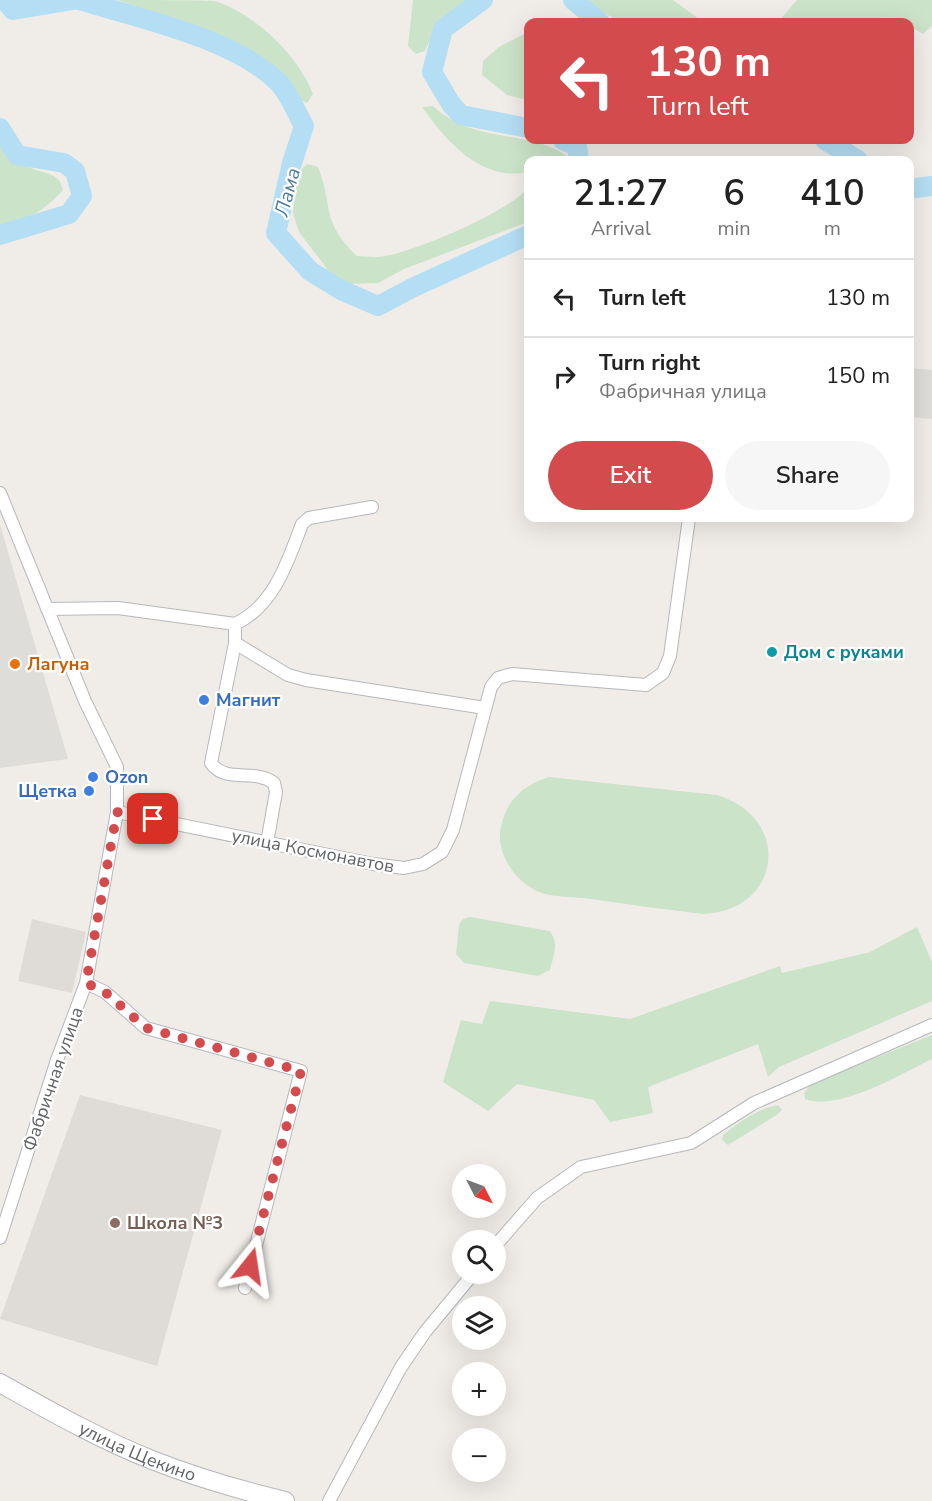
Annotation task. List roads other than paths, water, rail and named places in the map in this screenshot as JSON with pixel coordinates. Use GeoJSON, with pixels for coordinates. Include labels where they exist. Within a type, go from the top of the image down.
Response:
{"type":"FeatureCollection","features":[{"type":"Feature","properties":{"kind":"main road","name":"улица Щекино"},"geometry":{"type":"LineString","coordinates":[[0,1383],[91,1433],[152,1460],[200,1478],[285,1501]]}},
{"type":"Feature","properties":{"kind":"street","name":"Фабричная улица"},"geometry":{"type":"LineString","coordinates":[[0,493],[85,701],[117,767],[117,812],[86,983],[57,1060],[0,1238]]}},
{"type":"Feature","properties":{"kind":"street"},"geometry":{"type":"LineString","coordinates":[[47,609],[118,608],[234,624],[254,611],[280,580],[302,524],[309,518],[372,507]]}},
{"type":"Feature","properties":{"kind":"street","name":"улица Космонавтов"},"geometry":{"type":"LineString","coordinates":[[117,812],[373,864],[404,868],[423,864],[442,852],[453,830],[491,687],[498,678],[512,674],[646,685],[663,673],[670,656],[688,522]]}},
{"type":"Feature","properties":{"kind":"street"},"geometry":{"type":"LineString","coordinates":[[234,624],[235,643],[211,764],[216,771],[223,774],[259,776],[274,783],[276,792],[267,843]]}},
{"type":"Feature","properties":{"kind":"street"},"geometry":{"type":"LineString","coordinates":[[235,643],[288,675],[306,680],[485,708]]}},
{"type":"Feature","properties":{"kind":"street"},"geometry":{"type":"LineString","coordinates":[[86,983],[105,992],[146,1028],[301,1071],[245,1288]]}},
{"type":"Feature","properties":{"kind":"street"},"geometry":{"type":"LineString","coordinates":[[506,1233],[537,1198],[581,1167],[692,1143],[754,1103],[932,1025]]}},
{"type":"Feature","properties":{"kind":"street"},"geometry":{"type":"LineString","coordinates":[[329,1501],[401,1367],[424,1332],[465,1284]]}},
{"type":"Feature","properties":{"kind":"waterway","name":"Лама"},"geometry":{"type":"LineString","coordinates":[[5,0],[13,10],[73,0]]}},
{"type":"Feature","properties":{"kind":"waterway","name":"Лама"},"geometry":{"type":"LineString","coordinates":[[79,0],[156,22],[211,41],[259,67],[282,86],[304,126],[292,163],[276,233],[310,271],[341,290],[378,306],[524,237]]}},
{"type":"Feature","properties":{"kind":"waterway","name":"Лама"},"geometry":{"type":"LineString","coordinates":[[483,0],[443,29],[432,72],[451,104],[461,115],[524,127]]}},
{"type":"Feature","properties":{"kind":"waterway","name":"Лама"},"geometry":{"type":"LineString","coordinates":[[573,0],[595,18]]}},
{"type":"Feature","properties":{"kind":"waterway","name":"Лама"},"geometry":{"type":"LineString","coordinates":[[0,128],[17,155],[64,163],[75,171],[82,196],[69,214],[0,235]]}},
{"type":"Feature","properties":{"kind":"waterway","name":"Лама"},"geometry":{"type":"LineString","coordinates":[[572,144],[577,146],[578,156]]}},
{"type":"Feature","properties":{"kind":"waterway","name":"Лама"},"geometry":{"type":"LineString","coordinates":[[832,144],[851,156]]}},
{"type":"Feature","properties":{"kind":"waterway","name":"Лама"},"geometry":{"type":"LineString","coordinates":[[914,188],[932,186]]}},
{"type":"Feature","properties":{"kind":"place","name":"Дом с руками"},"geometry":{"type":"Point","coordinates":[772,652]}},
{"type":"Feature","properties":{"kind":"place","name":"Лагуна"},"geometry":{"type":"Point","coordinates":[15,664]}},
{"type":"Feature","properties":{"kind":"place","name":"Магнит"},"geometry":{"type":"Point","coordinates":[204,700]}},
{"type":"Feature","properties":{"kind":"place","name":"Ozon"},"geometry":{"type":"Point","coordinates":[93,777]}},
{"type":"Feature","properties":{"kind":"place","name":"Щетка"},"geometry":{"type":"Point","coordinates":[89,791]}},
{"type":"Feature","properties":{"kind":"place","name":"Школа №3"},"geometry":{"type":"Point","coordinates":[115,1223]}}]}
